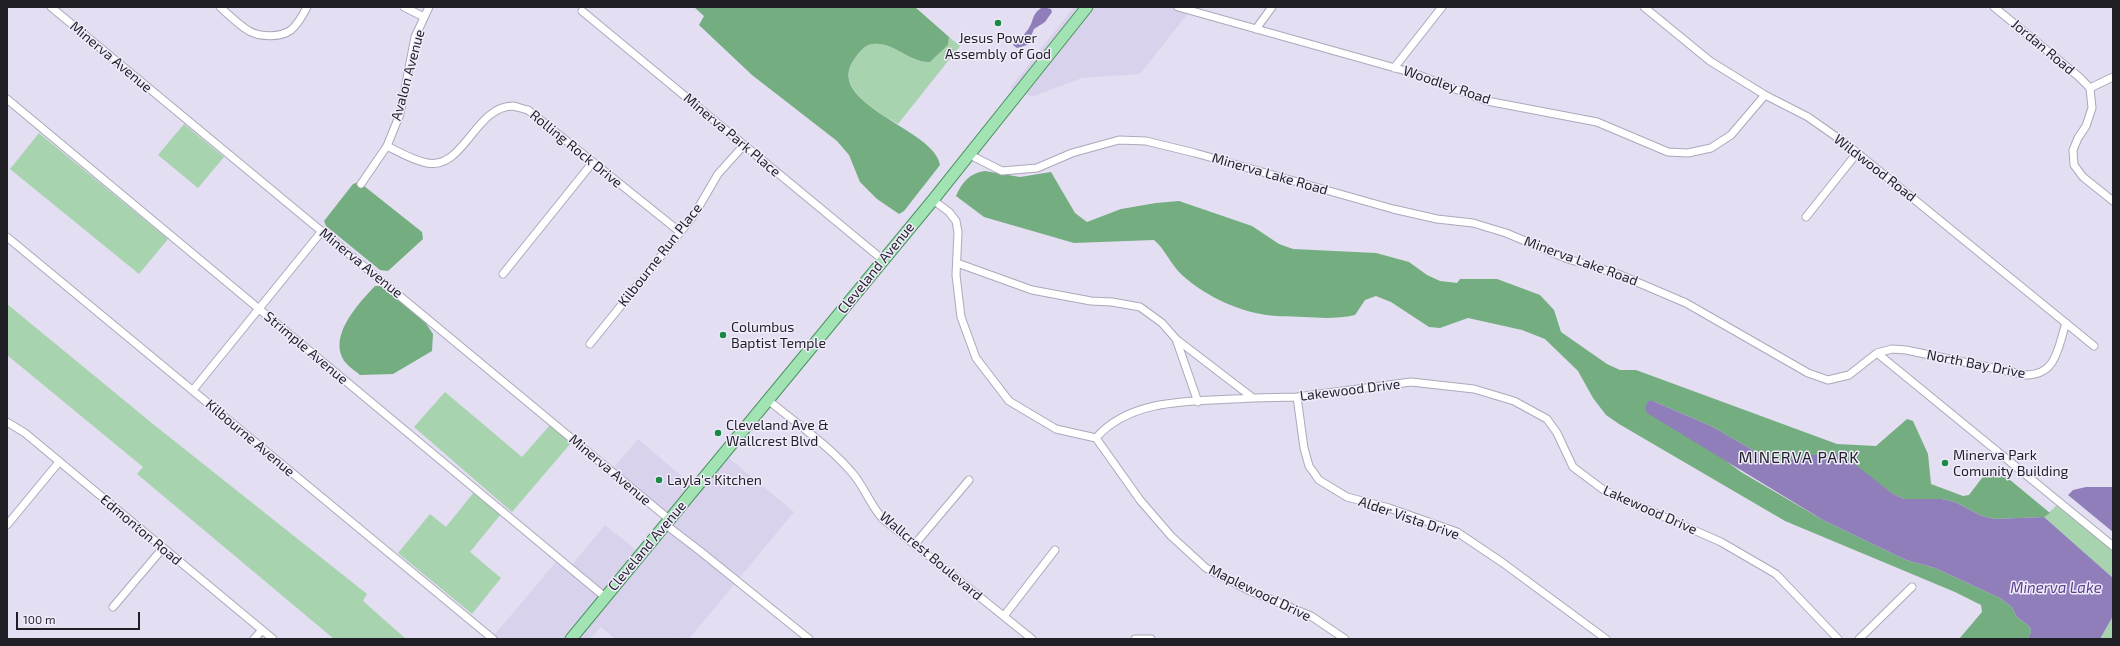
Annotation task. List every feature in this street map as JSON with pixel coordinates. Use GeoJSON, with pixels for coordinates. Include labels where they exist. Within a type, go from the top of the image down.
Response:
{"type":"FeatureCollection","features":[{"type":"Feature","properties":{"kind":"main road","name":"Cleveland Avenue"},"geometry":{"type":"LineString","coordinates":[[571,639],[934,200],[1087,7]]}},
{"type":"Feature","properties":{"kind":"street","name":"Minerva Avenue"},"geometry":{"type":"LineString","coordinates":[[50,7],[322,231],[668,522],[700,551],[809,639]]}},
{"type":"Feature","properties":{"kind":"street"},"geometry":{"type":"LineString","coordinates":[[220,7],[249,31],[261,36],[274,36],[290,30],[307,7]]}},
{"type":"Feature","properties":{"kind":"street"},"geometry":{"type":"LineString","coordinates":[[404,7],[424,17]]}},
{"type":"Feature","properties":{"kind":"street","name":"Avalon Avenue"},"geometry":{"type":"LineString","coordinates":[[362,184],[387,146],[400,114],[415,37],[429,7]]}},
{"type":"Feature","properties":{"kind":"street","name":"Woodley Road"},"geometry":{"type":"LineString","coordinates":[[1178,7],[1394,68],[1487,101],[1597,122],[1668,152],[1688,153],[1711,148],[1730,136],[1765,95]]}},
{"type":"Feature","properties":{"kind":"street"},"geometry":{"type":"LineString","coordinates":[[1256,29],[1272,7]]}},
{"type":"Feature","properties":{"kind":"street"},"geometry":{"type":"LineString","coordinates":[[1394,68],[1442,7]]}},
{"type":"Feature","properties":{"kind":"street","name":"Wildwood Road"},"geometry":{"type":"LineString","coordinates":[[1644,7],[1710,61],[1765,95],[1808,117],[1857,153],[2094,346]]}},
{"type":"Feature","properties":{"kind":"street","name":"Jordan Road"},"geometry":{"type":"LineString","coordinates":[[1994,7],[2078,76],[2090,88]]}},
{"type":"Feature","properties":{"kind":"street","name":"Minerva Park Place"},"geometry":{"type":"LineString","coordinates":[[582,11],[883,260]]}},
{"type":"Feature","properties":{"kind":"street"},"geometry":{"type":"LineString","coordinates":[[2113,77],[2090,88],[2092,108],[2086,126],[2078,138],[2073,150],[2074,165],[2083,177],[2113,201]]}},
{"type":"Feature","properties":{"kind":"street","name":"Strimple Avenue"},"geometry":{"type":"LineString","coordinates":[[7,99],[605,597]]}},
{"type":"Feature","properties":{"kind":"street","name":"Rolling Rock Drive"},"geometry":{"type":"LineString","coordinates":[[387,146],[410,157],[428,163],[446,160],[461,147],[483,121],[496,110],[513,106],[528,110],[680,232]]}},
{"type":"Feature","properties":{"kind":"street","name":"Minerva Lake Road"},"geometry":{"type":"LineString","coordinates":[[970,155],[1002,171],[1016,170],[1037,168],[1072,153],[1120,140],[1146,141],[1195,153],[1393,209],[1437,219],[1473,224],[1506,233],[1568,259],[1618,274],[1686,303],[1808,373],[1828,380],[1849,375],[1877,353]]}},
{"type":"Feature","properties":{"kind":"street","name":"Kilbourne Run Place"},"geometry":{"type":"LineString","coordinates":[[590,344],[694,215],[718,174],[744,145]]}},
{"type":"Feature","properties":{"kind":"street"},"geometry":{"type":"LineString","coordinates":[[1806,217],[1857,153]]}},
{"type":"Feature","properties":{"kind":"street"},"geometry":{"type":"LineString","coordinates":[[503,274],[593,162]]}},
{"type":"Feature","properties":{"kind":"street"},"geometry":{"type":"LineString","coordinates":[[934,200],[949,212],[956,221],[958,232],[957,263],[960,310],[963,324],[976,358],[1009,401],[1056,429],[1096,438]]}},
{"type":"Feature","properties":{"kind":"street"},"geometry":{"type":"LineString","coordinates":[[193,390],[322,231]]}},
{"type":"Feature","properties":{"kind":"street","name":"Kilbourne Avenue"},"geometry":{"type":"LineString","coordinates":[[7,236],[494,639]]}},
{"type":"Feature","properties":{"kind":"street"},"geometry":{"type":"LineString","coordinates":[[957,263],[1032,290],[1091,301],[1112,302],[1140,307],[1162,323],[1176,339],[1253,398]]}},
{"type":"Feature","properties":{"kind":"street","name":"North Bay Drive"},"geometry":{"type":"LineString","coordinates":[[1877,353],[1892,349],[1906,350],[2026,375],[2038,375],[2048,369],[2054,359],[2066,323]]}},
{"type":"Feature","properties":{"kind":"street"},"geometry":{"type":"LineString","coordinates":[[1176,339],[1198,402]]}},
{"type":"Feature","properties":{"kind":"street"},"geometry":{"type":"LineString","coordinates":[[1877,353],[2113,546]]}},
{"type":"Feature","properties":{"kind":"street","name":"Lakewood Drive"},"geometry":{"type":"LineString","coordinates":[[1096,438],[1101,432],[1125,416],[1158,404],[1253,398],[1297,397],[1411,382],[1474,389],[1514,401],[1547,419],[1557,433],[1573,467],[1605,491],[1721,542],[1776,574],[1838,639]]}},
{"type":"Feature","properties":{"kind":"street","name":"Alder Vista Drive"},"geometry":{"type":"LineString","coordinates":[[1297,397],[1304,448],[1309,466],[1320,480],[1347,497],[1389,508],[1457,532],[1504,563],[1606,639]]}},
{"type":"Feature","properties":{"kind":"street","name":"Wallcrest Boulevard"},"geometry":{"type":"LineString","coordinates":[[768,400],[842,462],[855,477],[877,512],[1032,639]]}},
{"type":"Feature","properties":{"kind":"street","name":"Edmonton Road"},"geometry":{"type":"LineString","coordinates":[[7,422],[25,433],[273,639]]}},
{"type":"Feature","properties":{"kind":"street","name":"Maplewood Drive"},"geometry":{"type":"LineString","coordinates":[[1096,438],[1140,500],[1171,536],[1206,568],[1248,590],[1311,616],[1345,639]]}},
{"type":"Feature","properties":{"kind":"street"},"geometry":{"type":"LineString","coordinates":[[7,525],[59,462]]}},
{"type":"Feature","properties":{"kind":"street"},"geometry":{"type":"LineString","coordinates":[[915,544],[969,480]]}},
{"type":"Feature","properties":{"kind":"street"},"geometry":{"type":"LineString","coordinates":[[113,607],[163,548]]}},
{"type":"Feature","properties":{"kind":"street"},"geometry":{"type":"LineString","coordinates":[[1004,616],[1055,550]]}},
{"type":"Feature","properties":{"kind":"street"},"geometry":{"type":"LineString","coordinates":[[1859,639],[1912,586]]}},
{"type":"Feature","properties":{"kind":"street"},"geometry":{"type":"LineString","coordinates":[[254,639],[262,630]]}},
{"type":"Feature","properties":{"kind":"street"},"geometry":{"type":"LineString","coordinates":[[1135,639],[1151,639]]}},
{"type":"Feature","properties":{"kind":"shaded area"},"geometry":{"type":"Polygon","coordinates":[[[1074,7],[1193,7],[1140,74],[1082,78],[1032,97],[1010,88],[1074,7]]]}},
{"type":"Feature","properties":{"kind":"shaded area"},"geometry":{"type":"Polygon","coordinates":[[[638,439],[696,488],[724,454],[794,512],[689,639],[676,639],[674,637],[672,639],[615,639],[601,627],[590,639],[491,639],[560,557],[571,566],[605,525],[641,554],[669,521],[611,471],[638,439]]]}},
{"type":"Feature","properties":{"kind":"green space"},"geometry":{"type":"Polygon","coordinates":[[[694,7],[915,7],[949,37],[948,45],[930,62],[915,59],[888,46],[881,44],[870,44],[855,58],[848,74],[853,89],[865,103],[920,140],[934,152],[940,165],[904,211],[899,214],[877,199],[860,182],[849,155],[837,141],[752,75],[699,25],[704,16],[694,7]]]}},
{"type":"Feature","properties":{"kind":"green space"},"geometry":{"type":"Polygon","coordinates":[[[949,37],[960,46],[898,124],[870,106],[860,98],[853,89],[849,79],[849,69],[855,58],[868,45],[881,44],[915,59],[930,62],[948,45],[949,37]]]}},
{"type":"Feature","properties":{"kind":"green space"},"geometry":{"type":"Polygon","coordinates":[[[184,124],[224,157],[198,188],[158,155],[184,124]]]}},
{"type":"Feature","properties":{"kind":"green space"},"geometry":{"type":"Polygon","coordinates":[[[39,133],[168,239],[139,274],[10,169],[39,133]]]}},
{"type":"Feature","properties":{"kind":"green space"},"geometry":{"type":"Polygon","coordinates":[[[985,171],[1020,177],[1051,172],[1075,213],[1087,222],[1121,209],[1179,201],[1252,226],[1279,244],[1293,249],[1376,253],[1409,262],[1427,275],[1440,281],[1457,283],[1460,279],[1497,279],[1540,295],[1554,310],[1561,332],[1607,364],[1620,370],[1636,370],[1837,444],[1876,446],[1907,419],[1913,421],[1928,454],[1931,484],[1963,496],[1969,495],[1988,470],[1998,470],[2050,513],[2044,517],[1994,519],[1982,516],[1955,502],[1942,499],[1904,499],[1893,494],[1839,455],[1811,455],[1779,462],[1768,459],[1713,427],[1653,401],[1648,402],[1741,472],[1823,520],[1906,560],[1935,568],[2000,598],[2012,607],[2016,616],[2030,627],[2031,632],[2028,639],[1959,639],[1982,612],[1981,605],[1955,592],[1785,521],[1619,424],[1606,415],[1593,398],[1578,371],[1545,339],[1522,330],[1468,318],[1440,328],[1429,327],[1391,302],[1376,296],[1365,300],[1355,315],[1342,317],[1323,318],[1277,316],[1250,312],[1219,300],[1190,282],[1178,271],[1154,240],[1074,243],[984,217],[956,196],[961,186],[967,179],[975,174],[985,171]]]}},
{"type":"Feature","properties":{"kind":"green space"},"geometry":{"type":"Polygon","coordinates":[[[359,182],[422,232],[423,239],[388,271],[380,270],[326,226],[324,221],[353,184],[359,182]]]}},
{"type":"Feature","properties":{"kind":"green space"},"geometry":{"type":"Polygon","coordinates":[[[375,286],[383,286],[423,319],[433,334],[432,351],[393,374],[360,375],[346,363],[341,353],[340,343],[342,332],[353,312],[375,286]]]}},
{"type":"Feature","properties":{"kind":"green space"},"geometry":{"type":"Polygon","coordinates":[[[7,304],[153,424],[367,594],[363,601],[406,639],[334,639],[137,474],[143,467],[7,355],[7,304]]]}},
{"type":"Feature","properties":{"kind":"green space"},"geometry":{"type":"Polygon","coordinates":[[[445,392],[522,457],[550,425],[571,443],[512,512],[414,427],[445,392]]]}},
{"type":"Feature","properties":{"kind":"green space"},"geometry":{"type":"Polygon","coordinates":[[[474,492],[501,514],[470,552],[501,578],[472,614],[398,553],[430,514],[446,527],[474,492]]]}},
{"type":"Feature","properties":{"kind":"green space"},"geometry":{"type":"Polygon","coordinates":[[[2057,505],[2113,551],[2113,578],[2044,517],[2057,505]]]}},
{"type":"Feature","properties":{"kind":"green space"},"geometry":{"type":"Polygon","coordinates":[[[2113,616],[2113,639],[2100,639],[2113,616]]]}},
{"type":"Feature","properties":{"kind":"water"},"geometry":{"type":"Polygon","coordinates":[[[1043,7],[1051,9],[1052,12],[1045,22],[1034,29],[1027,45],[1017,48],[1013,45],[1014,43],[1029,28],[1036,12],[1043,7]]]}},
{"type":"Feature","properties":{"kind":"water","name":"Minerva Lake"},"geometry":{"type":"Polygon","coordinates":[[[1648,401],[1653,401],[1713,427],[1768,459],[1779,462],[1811,455],[1839,455],[1852,462],[1893,494],[1904,499],[1942,499],[1955,502],[1982,516],[1994,519],[2044,517],[2113,578],[2113,616],[2100,639],[2028,639],[2031,632],[2030,627],[2016,616],[2012,607],[2000,598],[1935,568],[1906,560],[1823,520],[1647,413],[1645,408],[1648,401]]]}},
{"type":"Feature","properties":{"kind":"water"},"geometry":{"type":"Polygon","coordinates":[[[2086,487],[2113,487],[2113,532],[2068,495],[2073,490],[2086,487]]]}},
{"type":"Feature","properties":{"kind":"place","name":"Jesus Power Assembly of God"},"geometry":{"type":"Point","coordinates":[998,23]}},
{"type":"Feature","properties":{"kind":"place","name":"Columbus Baptist Temple"},"geometry":{"type":"Point","coordinates":[723,335]}},
{"type":"Feature","properties":{"kind":"place","name":"Cleveland Ave & Wallcrest Blvd"},"geometry":{"type":"Point","coordinates":[718,433]}},
{"type":"Feature","properties":{"kind":"place","name":"Minerva Park Comunity Building"},"geometry":{"type":"Point","coordinates":[1945,463]}},
{"type":"Feature","properties":{"kind":"place","name":"Layla's Kitchen"},"geometry":{"type":"Point","coordinates":[659,480]}},
{"type":"Feature","properties":{"kind":"district","name":"MINERVA PARK"},"geometry":{"type":"Point","coordinates":[1799,458]}}]}
